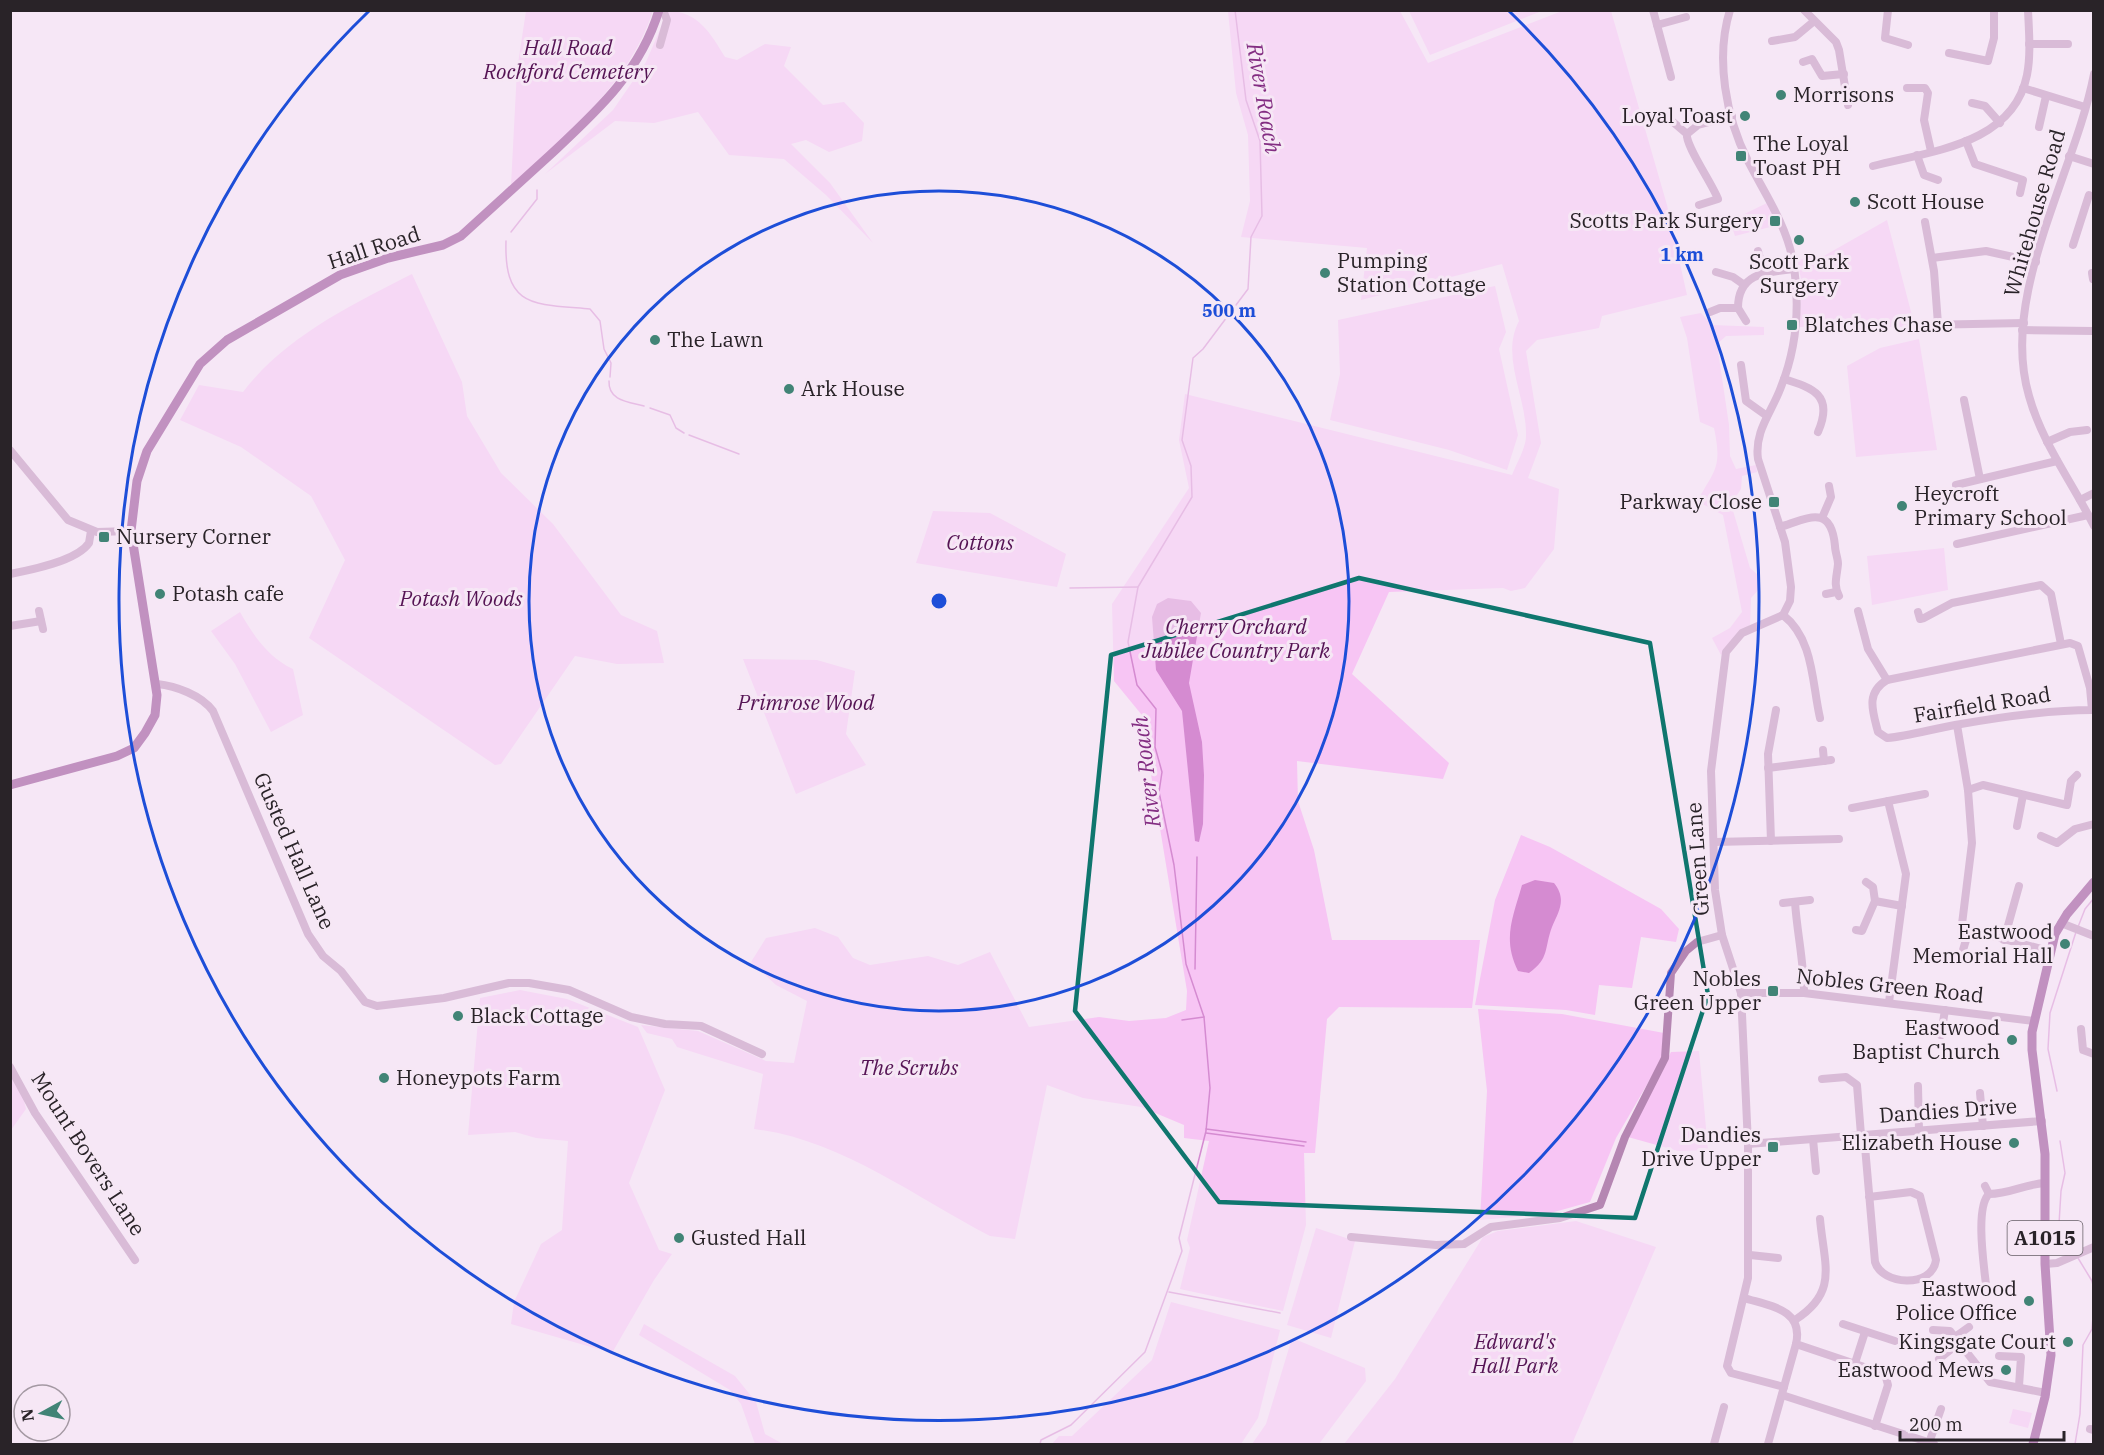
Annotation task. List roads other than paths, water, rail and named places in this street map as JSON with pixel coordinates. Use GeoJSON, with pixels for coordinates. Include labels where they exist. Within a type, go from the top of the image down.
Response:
{"type":"FeatureCollection","features":[{"type":"Feature","properties":{"kind":"main road","name":"Hall Road"},"geometry":{"type":"LineString","coordinates":[[10,785],[117,756],[134,748],[155,715],[157,684],[131,531],[137,481],[147,452],[200,364],[213,350],[253,324],[340,275],[388,258],[443,245],[461,236],[574,133],[622,84],[639,58],[661,10]]}},
{"type":"Feature","properties":{"kind":"main road","name":"A1015"},"geometry":{"type":"LineString","coordinates":[[2033,1444],[2046,1393],[2051,1355],[2045,1264],[2046,1184],[2042,1121],[2032,1050],[2034,1021],[2049,951],[2061,923],[2094,882]]}},
{"type":"Feature","properties":{"kind":"street"},"geometry":{"type":"LineString","coordinates":[[660,45],[667,20],[661,10]]}},
{"type":"Feature","properties":{"kind":"street"},"geometry":{"type":"LineString","coordinates":[[1653,10],[1671,77]]}},
{"type":"Feature","properties":{"kind":"street"},"geometry":{"type":"LineString","coordinates":[[1730,10],[1725,34],[1724,63],[1732,116],[1744,153],[1782,225],[1798,294],[1795,329],[1784,380],[1759,434],[1757,451],[1788,554],[1790,601],[1783,615],[1802,637],[1820,718]]}},
{"type":"Feature","properties":{"kind":"street"},"geometry":{"type":"LineString","coordinates":[[1804,10],[1836,42],[1844,74],[1848,105]]}},
{"type":"Feature","properties":{"kind":"street"},"geometry":{"type":"LineString","coordinates":[[1888,10],[1885,38],[1908,45]]}},
{"type":"Feature","properties":{"kind":"street"},"geometry":{"type":"LineString","coordinates":[[1949,53],[1988,61],[1994,38],[1994,10]]}},
{"type":"Feature","properties":{"kind":"street"},"geometry":{"type":"LineString","coordinates":[[1873,166],[1966,141],[2000,123],[2012,111],[2023,88],[2028,70],[2028,10]]}},
{"type":"Feature","properties":{"kind":"street"},"geometry":{"type":"LineString","coordinates":[[1656,25],[1686,17]]}},
{"type":"Feature","properties":{"kind":"street"},"geometry":{"type":"LineString","coordinates":[[1772,41],[1795,37],[1814,22]]}},
{"type":"Feature","properties":{"kind":"street"},"geometry":{"type":"LineString","coordinates":[[2029,44],[2068,44]]}},
{"type":"Feature","properties":{"kind":"street"},"geometry":{"type":"LineString","coordinates":[[1803,62],[1812,59],[1822,76],[1844,74]]}},
{"type":"Feature","properties":{"kind":"street","name":"Whitehouse Road"},"geometry":{"type":"LineString","coordinates":[[2094,74],[2036,262],[2023,326],[2021,350],[2026,385],[2047,442],[2094,526]]}},
{"type":"Feature","properties":{"kind":"street"},"geometry":{"type":"LineString","coordinates":[[1907,88],[1918,86],[1925,88],[1928,93],[1924,120],[1931,151]]}},
{"type":"Feature","properties":{"kind":"street"},"geometry":{"type":"LineString","coordinates":[[2023,88],[2085,107]]}},
{"type":"Feature","properties":{"kind":"street"},"geometry":{"type":"LineString","coordinates":[[2039,127],[2046,96]]}},
{"type":"Feature","properties":{"kind":"street"},"geometry":{"type":"LineString","coordinates":[[1972,103],[1985,106],[2000,123]]}},
{"type":"Feature","properties":{"kind":"street"},"geometry":{"type":"LineString","coordinates":[[1687,134],[1698,125],[1732,116]]}},
{"type":"Feature","properties":{"kind":"street"},"geometry":{"type":"LineString","coordinates":[[1673,122],[1687,134],[1687,143],[1710,178],[1718,199],[1699,205]]}},
{"type":"Feature","properties":{"kind":"street"},"geometry":{"type":"LineString","coordinates":[[1966,141],[1975,164],[2023,178],[2020,193]]}},
{"type":"Feature","properties":{"kind":"street"},"geometry":{"type":"LineString","coordinates":[[1917,155],[1924,175],[1938,180]]}},
{"type":"Feature","properties":{"kind":"street"},"geometry":{"type":"LineString","coordinates":[[2069,156],[2094,164]]}},
{"type":"Feature","properties":{"kind":"street"},"geometry":{"type":"LineString","coordinates":[[2077,240],[2090,200]]}},
{"type":"Feature","properties":{"kind":"street"},"geometry":{"type":"LineString","coordinates":[[1925,222],[1932,258],[1938,324]]}},
{"type":"Feature","properties":{"kind":"street"},"geometry":{"type":"LineString","coordinates":[[1758,251],[1764,273]]}},
{"type":"Feature","properties":{"kind":"street"},"geometry":{"type":"LineString","coordinates":[[1932,258],[1986,251],[2036,262]]}},
{"type":"Feature","properties":{"kind":"street"},"geometry":{"type":"LineString","coordinates":[[1743,284],[1764,273],[1794,269]]}},
{"type":"Feature","properties":{"kind":"street"},"geometry":{"type":"LineString","coordinates":[[1716,272],[1733,277],[1743,284]]}},
{"type":"Feature","properties":{"kind":"street"},"geometry":{"type":"LineString","coordinates":[[1743,284],[1738,308],[1746,321]]}},
{"type":"Feature","properties":{"kind":"street"},"geometry":{"type":"LineString","coordinates":[[1710,312],[1720,308],[1738,308]]}},
{"type":"Feature","properties":{"kind":"street"},"geometry":{"type":"LineString","coordinates":[[1922,325],[2023,326],[2094,330]]}},
{"type":"Feature","properties":{"kind":"street"},"geometry":{"type":"LineString","coordinates":[[1741,365],[1746,401],[1767,416]]}},
{"type":"Feature","properties":{"kind":"street"},"geometry":{"type":"LineString","coordinates":[[1784,380],[1814,389],[1819,394],[1822,420],[1818,432]]}},
{"type":"Feature","properties":{"kind":"street"},"geometry":{"type":"LineString","coordinates":[[1964,400],[1980,479]]}},
{"type":"Feature","properties":{"kind":"street"},"geometry":{"type":"LineString","coordinates":[[2047,442],[2082,433]]}},
{"type":"Feature","properties":{"kind":"street"},"geometry":{"type":"LineString","coordinates":[[10,450],[60,512],[76,525],[91,531],[131,531]]}},
{"type":"Feature","properties":{"kind":"street"},"geometry":{"type":"LineString","coordinates":[[1956,484],[2057,461]]}},
{"type":"Feature","properties":{"kind":"street"},"geometry":{"type":"LineString","coordinates":[[1822,518],[1831,497],[1829,486]]}},
{"type":"Feature","properties":{"kind":"street"},"geometry":{"type":"LineString","coordinates":[[2080,500],[2094,493]]}},
{"type":"Feature","properties":{"kind":"street"},"geometry":{"type":"LineString","coordinates":[[1957,544],[2088,515]]}},
{"type":"Feature","properties":{"kind":"street"},"geometry":{"type":"LineString","coordinates":[[1780,527],[1810,518],[1822,518],[1833,530],[1839,562],[1835,577],[1838,594],[1826,594]]}},
{"type":"Feature","properties":{"kind":"street"},"geometry":{"type":"LineString","coordinates":[[10,574],[36,569],[77,554],[89,543],[91,531]]}},
{"type":"Feature","properties":{"kind":"street"},"geometry":{"type":"LineString","coordinates":[[1918,612],[1920,619],[1952,603],[2041,585],[2051,594],[2061,644]]}},
{"type":"Feature","properties":{"kind":"street"},"geometry":{"type":"LineString","coordinates":[[10,626],[42,625],[39,611]]}},
{"type":"Feature","properties":{"kind":"street"},"geometry":{"type":"LineString","coordinates":[[1857,611],[1868,649],[1887,680],[2061,644],[2074,644],[2081,650],[2093,710]]}},
{"type":"Feature","properties":{"kind":"street","name":"Green Lane"},"geometry":{"type":"LineString","coordinates":[[1783,615],[1742,633],[1726,652],[1711,771],[1715,890],[1722,935],[1741,993],[1748,1144],[1750,1255],[1744,1298],[1727,1368],[1734,1374],[1783,1391]]}},
{"type":"Feature","properties":{"kind":"street","name":"Fairfield Road"},"geometry":{"type":"LineString","coordinates":[[1887,680],[1877,688],[1872,697],[1878,732],[1882,737],[1891,738],[1957,725],[2059,711],[2093,710]]}},
{"type":"Feature","properties":{"kind":"street","name":"Gusted Hall Lane"},"geometry":{"type":"LineString","coordinates":[[157,684],[168,685],[199,698],[213,711],[308,934],[322,956],[341,970],[365,1002],[377,1006],[433,999],[509,983],[549,985],[569,990],[631,1017],[665,1024],[701,1026],[762,1054]]}},
{"type":"Feature","properties":{"kind":"street"},"geometry":{"type":"LineString","coordinates":[[1771,841],[1768,754],[1776,710]]}},
{"type":"Feature","properties":{"kind":"street"},"geometry":{"type":"LineString","coordinates":[[1957,725],[1968,790],[1972,843],[1962,924],[1969,930],[2049,951]]}},
{"type":"Feature","properties":{"kind":"street"},"geometry":{"type":"LineString","coordinates":[[1768,768],[1827,760],[1823,750]]}},
{"type":"Feature","properties":{"kind":"street"},"geometry":{"type":"LineString","coordinates":[[1968,790],[1983,785],[2067,805],[2071,782],[2077,775]]}},
{"type":"Feature","properties":{"kind":"street"},"geometry":{"type":"LineString","coordinates":[[1852,808],[1924,794]]}},
{"type":"Feature","properties":{"kind":"street"},"geometry":{"type":"LineString","coordinates":[[2017,826],[2023,795]]}},
{"type":"Feature","properties":{"kind":"street"},"geometry":{"type":"LineString","coordinates":[[1888,801],[1905,860],[1906,874],[1889,1002]]}},
{"type":"Feature","properties":{"kind":"street"},"geometry":{"type":"LineString","coordinates":[[2041,836],[2057,843],[2075,829],[2094,824]]}},
{"type":"Feature","properties":{"kind":"street"},"geometry":{"type":"LineString","coordinates":[[1713,842],[1839,839]]}},
{"type":"Feature","properties":{"kind":"street"},"geometry":{"type":"LineString","coordinates":[[1856,930],[1862,931],[1875,901],[1873,887],[1866,882]]}},
{"type":"Feature","properties":{"kind":"street"},"geometry":{"type":"LineString","coordinates":[[2004,940],[2019,886]]}},
{"type":"Feature","properties":{"kind":"street"},"geometry":{"type":"LineString","coordinates":[[1783,903],[1810,900]]}},
{"type":"Feature","properties":{"kind":"street"},"geometry":{"type":"LineString","coordinates":[[1875,901],[1902,906]]}},
{"type":"Feature","properties":{"kind":"street"},"geometry":{"type":"LineString","coordinates":[[1795,902],[1797,935],[1804,959],[1804,993]]}},
{"type":"Feature","properties":{"kind":"street"},"geometry":{"type":"LineString","coordinates":[[2061,923],[2094,936]]}},
{"type":"Feature","properties":{"kind":"street"},"geometry":{"type":"LineString","coordinates":[[1963,950],[1969,930]]}},
{"type":"Feature","properties":{"kind":"street"},"geometry":{"type":"LineString","coordinates":[[1351,1236],[1436,1245],[1464,1244],[1491,1227],[1560,1218],[1600,1205],[1625,1137],[1665,1058],[1671,973],[1686,951],[1697,942],[1722,935]]}},
{"type":"Feature","properties":{"kind":"street","name":"Nobles Green Road"},"geometry":{"type":"LineString","coordinates":[[1741,993],[1804,993],[2034,1021]]}},
{"type":"Feature","properties":{"kind":"street"},"geometry":{"type":"LineString","coordinates":[[1941,1035],[1945,1010]]}},
{"type":"Feature","properties":{"kind":"street"},"geometry":{"type":"LineString","coordinates":[[2081,1029],[2083,1050],[2094,1054]]}},
{"type":"Feature","properties":{"kind":"street","name":"Mount Bovers Lane"},"geometry":{"type":"LineString","coordinates":[[10,1067],[35,1113],[135,1260]]}},
{"type":"Feature","properties":{"kind":"street"},"geometry":{"type":"LineString","coordinates":[[1821,1079],[1846,1077],[1857,1085],[1875,1262],[1879,1271],[1886,1275],[1911,1280],[1926,1277],[1934,1269],[1936,1260],[1920,1196],[1911,1192],[1869,1197]]}},
{"type":"Feature","properties":{"kind":"street"},"geometry":{"type":"LineString","coordinates":[[1918,1086],[1919,1131]]}},
{"type":"Feature","properties":{"kind":"street"},"geometry":{"type":"LineString","coordinates":[[1980,1093],[1983,1126]]}},
{"type":"Feature","properties":{"kind":"street","name":"Dandies Drive"},"geometry":{"type":"LineString","coordinates":[[1748,1144],[2042,1121]]}},
{"type":"Feature","properties":{"kind":"street"},"geometry":{"type":"LineString","coordinates":[[1813,1139],[1816,1171]]}},
{"type":"Feature","properties":{"kind":"street"},"geometry":{"type":"LineString","coordinates":[[1986,1285],[1982,1211],[1985,1198],[1989,1194],[2008,1193],[2030,1184],[2046,1184]]}},
{"type":"Feature","properties":{"kind":"street"},"geometry":{"type":"LineString","coordinates":[[1985,1186],[1989,1194]]}},
{"type":"Feature","properties":{"kind":"street"},"geometry":{"type":"LineString","coordinates":[[1795,1320],[1815,1307],[1824,1292],[1821,1219]]}},
{"type":"Feature","properties":{"kind":"street"},"geometry":{"type":"LineString","coordinates":[[2045,1264],[2057,1263],[2094,1247]]}},
{"type":"Feature","properties":{"kind":"street"},"geometry":{"type":"LineString","coordinates":[[1750,1255],[1778,1258]]}},
{"type":"Feature","properties":{"kind":"street"},"geometry":{"type":"LineString","coordinates":[[1744,1298],[1781,1309],[1795,1320],[1798,1332],[1768,1444]]}},
{"type":"Feature","properties":{"kind":"street"},"geometry":{"type":"LineString","coordinates":[[1843,1324],[1895,1341]]}},
{"type":"Feature","properties":{"kind":"street"},"geometry":{"type":"LineString","coordinates":[[1939,1359],[1969,1327]]}},
{"type":"Feature","properties":{"kind":"street"},"geometry":{"type":"LineString","coordinates":[[1934,1330],[1949,1330],[1989,1382],[2046,1393]]}},
{"type":"Feature","properties":{"kind":"street"},"geometry":{"type":"LineString","coordinates":[[1855,1363],[1865,1332]]}},
{"type":"Feature","properties":{"kind":"street"},"geometry":{"type":"LineString","coordinates":[[1796,1344],[1883,1372],[1888,1377],[1888,1385],[1875,1426]]}},
{"type":"Feature","properties":{"kind":"street"},"geometry":{"type":"LineString","coordinates":[[1999,1356],[2021,1357],[2019,1386]]}},
{"type":"Feature","properties":{"kind":"street"},"geometry":{"type":"LineString","coordinates":[[1783,1391],[1875,1426],[1931,1444],[1941,1409]]}},
{"type":"Feature","properties":{"kind":"street"},"geometry":{"type":"LineString","coordinates":[[1714,1444],[1725,1407]]}},
{"type":"Feature","properties":{"kind":"waterway","name":"River Roach"},"geometry":{"type":"LineString","coordinates":[[1040,1444],[1041,1440],[1071,1425],[1145,1352],[1182,1251],[1179,1238],[1206,1131],[1210,1088],[1204,1017],[1186,964],[1174,865],[1159,792],[1162,772],[1155,747],[1156,709],[1137,685],[1128,642],[1138,587],[1192,497],[1191,466],[1182,440],[1193,358],[1203,349],[1248,289],[1251,237],[1262,216],[1260,141],[1246,100],[1235,10]]}},
{"type":"Feature","properties":{"kind":"waterway"},"geometry":{"type":"LineString","coordinates":[[511,232],[537,199],[537,190]]}},
{"type":"Feature","properties":{"kind":"waterway"},"geometry":{"type":"LineString","coordinates":[[506,241],[510,279],[517,291],[538,303],[590,309],[600,321],[604,349],[611,363],[610,377]]}},
{"type":"Feature","properties":{"kind":"waterway"},"geometry":{"type":"LineString","coordinates":[[609,381],[612,393],[620,400],[644,406]]}},
{"type":"Feature","properties":{"kind":"waterway"},"geometry":{"type":"LineString","coordinates":[[650,408],[670,415],[676,428],[684,433]]}},
{"type":"Feature","properties":{"kind":"waterway"},"geometry":{"type":"LineString","coordinates":[[689,435],[739,454]]}},
{"type":"Feature","properties":{"kind":"waterway"},"geometry":{"type":"LineString","coordinates":[[1070,588],[1138,587]]}},
{"type":"Feature","properties":{"kind":"waterway"},"geometry":{"type":"LineString","coordinates":[[1195,969],[1197,857]]}},
{"type":"Feature","properties":{"kind":"waterway"},"geometry":{"type":"LineString","coordinates":[[2078,927],[2085,909],[2094,898]]}},
{"type":"Feature","properties":{"kind":"waterway"},"geometry":{"type":"LineString","coordinates":[[2057,1091],[2048,1049],[2050,1013],[2076,932]]}},
{"type":"Feature","properties":{"kind":"waterway"},"geometry":{"type":"LineString","coordinates":[[1182,1020],[1204,1017]]}},
{"type":"Feature","properties":{"kind":"waterway"},"geometry":{"type":"LineString","coordinates":[[1206,1129],[1306,1142]]}},
{"type":"Feature","properties":{"kind":"waterway"},"geometry":{"type":"LineString","coordinates":[[1206,1133],[1304,1146]]}},
{"type":"Feature","properties":{"kind":"waterway"},"geometry":{"type":"LineString","coordinates":[[2060,1141],[2065,1173],[2061,1191],[2059,1224],[2074,1251]]}},
{"type":"Feature","properties":{"kind":"waterway"},"geometry":{"type":"LineString","coordinates":[[2078,1258],[2092,1281],[2094,1289]]}},
{"type":"Feature","properties":{"kind":"waterway"},"geometry":{"type":"LineString","coordinates":[[1169,1292],[1280,1313]]}},
{"type":"Feature","properties":{"kind":"waterway"},"geometry":{"type":"LineString","coordinates":[[2075,1444],[2080,1414],[2083,1345],[2092,1329],[2094,1306]]}},
{"type":"Feature","properties":{"kind":"place","name":"Morrisons"},"geometry":{"type":"Point","coordinates":[1781,95]}},
{"type":"Feature","properties":{"kind":"place","name":"Loyal Toast"},"geometry":{"type":"Point","coordinates":[1745,116]}},
{"type":"Feature","properties":{"kind":"place","name":"The Loyal Toast PH"},"geometry":{"type":"Point","coordinates":[1741,156]}},
{"type":"Feature","properties":{"kind":"place","name":"Scott House"},"geometry":{"type":"Point","coordinates":[1855,202]}},
{"type":"Feature","properties":{"kind":"place","name":"Scotts Park Surgery"},"geometry":{"type":"Point","coordinates":[1775,221]}},
{"type":"Feature","properties":{"kind":"place","name":"Scott Park Surgery"},"geometry":{"type":"Point","coordinates":[1799,240]}},
{"type":"Feature","properties":{"kind":"place","name":"Pumping Station Cottage"},"geometry":{"type":"Point","coordinates":[1325,273]}},
{"type":"Feature","properties":{"kind":"place","name":"Blatches Chase"},"geometry":{"type":"Point","coordinates":[1792,325]}},
{"type":"Feature","properties":{"kind":"place","name":"The Lawn"},"geometry":{"type":"Point","coordinates":[655,340]}},
{"type":"Feature","properties":{"kind":"place","name":"Ark House"},"geometry":{"type":"Point","coordinates":[789,389]}},
{"type":"Feature","properties":{"kind":"place","name":"Parkway Close"},"geometry":{"type":"Point","coordinates":[1774,502]}},
{"type":"Feature","properties":{"kind":"place","name":"Heycroft Primary School"},"geometry":{"type":"Point","coordinates":[1902,506]}},
{"type":"Feature","properties":{"kind":"place","name":"Nursery Corner"},"geometry":{"type":"Point","coordinates":[104,537]}},
{"type":"Feature","properties":{"kind":"place","name":"Potash cafe"},"geometry":{"type":"Point","coordinates":[160,594]}},
{"type":"Feature","properties":{"kind":"place","name":"Eastwood Memorial Hall"},"geometry":{"type":"Point","coordinates":[2065,944]}},
{"type":"Feature","properties":{"kind":"place","name":"Nobles Green Upper"},"geometry":{"type":"Point","coordinates":[1773,991]}},
{"type":"Feature","properties":{"kind":"place","name":"Black Cottage"},"geometry":{"type":"Point","coordinates":[458,1016]}},
{"type":"Feature","properties":{"kind":"place","name":"Eastwood Baptist Church"},"geometry":{"type":"Point","coordinates":[2012,1040]}},
{"type":"Feature","properties":{"kind":"place","name":"Honeypots Farm"},"geometry":{"type":"Point","coordinates":[384,1078]}},
{"type":"Feature","properties":{"kind":"place","name":"Elizabeth House"},"geometry":{"type":"Point","coordinates":[2014,1143]}},
{"type":"Feature","properties":{"kind":"place","name":"Dandies Drive Upper"},"geometry":{"type":"Point","coordinates":[1773,1147]}},
{"type":"Feature","properties":{"kind":"place","name":"Gusted Hall"},"geometry":{"type":"Point","coordinates":[679,1238]}},
{"type":"Feature","properties":{"kind":"place","name":"Eastwood Police Office"},"geometry":{"type":"Point","coordinates":[2029,1301]}},
{"type":"Feature","properties":{"kind":"place","name":"Kingsgate Court"},"geometry":{"type":"Point","coordinates":[2068,1342]}},
{"type":"Feature","properties":{"kind":"place","name":"Eastwood Mews"},"geometry":{"type":"Point","coordinates":[2006,1370]}},
{"type":"Feature","properties":{"kind":"park label","name":"Hall Road Rochford Cemetery"},"geometry":{"type":"Point","coordinates":[568,60]}},
{"type":"Feature","properties":{"kind":"park label","name":"Cottons"},"geometry":{"type":"Point","coordinates":[980,543]}},
{"type":"Feature","properties":{"kind":"park label","name":"Potash Woods"},"geometry":{"type":"Point","coordinates":[461,599]}},
{"type":"Feature","properties":{"kind":"park label","name":"Cherry Orchard Jubilee Country Park"},"geometry":{"type":"Point","coordinates":[1236,639]}},
{"type":"Feature","properties":{"kind":"park label","name":"Primrose Wood"},"geometry":{"type":"Point","coordinates":[806,703]}},
{"type":"Feature","properties":{"kind":"park label","name":"The Scrubs"},"geometry":{"type":"Point","coordinates":[909,1068]}},
{"type":"Feature","properties":{"kind":"park label","name":"Edward's Hall Park"},"geometry":{"type":"Point","coordinates":[1515,1354]}}]}
